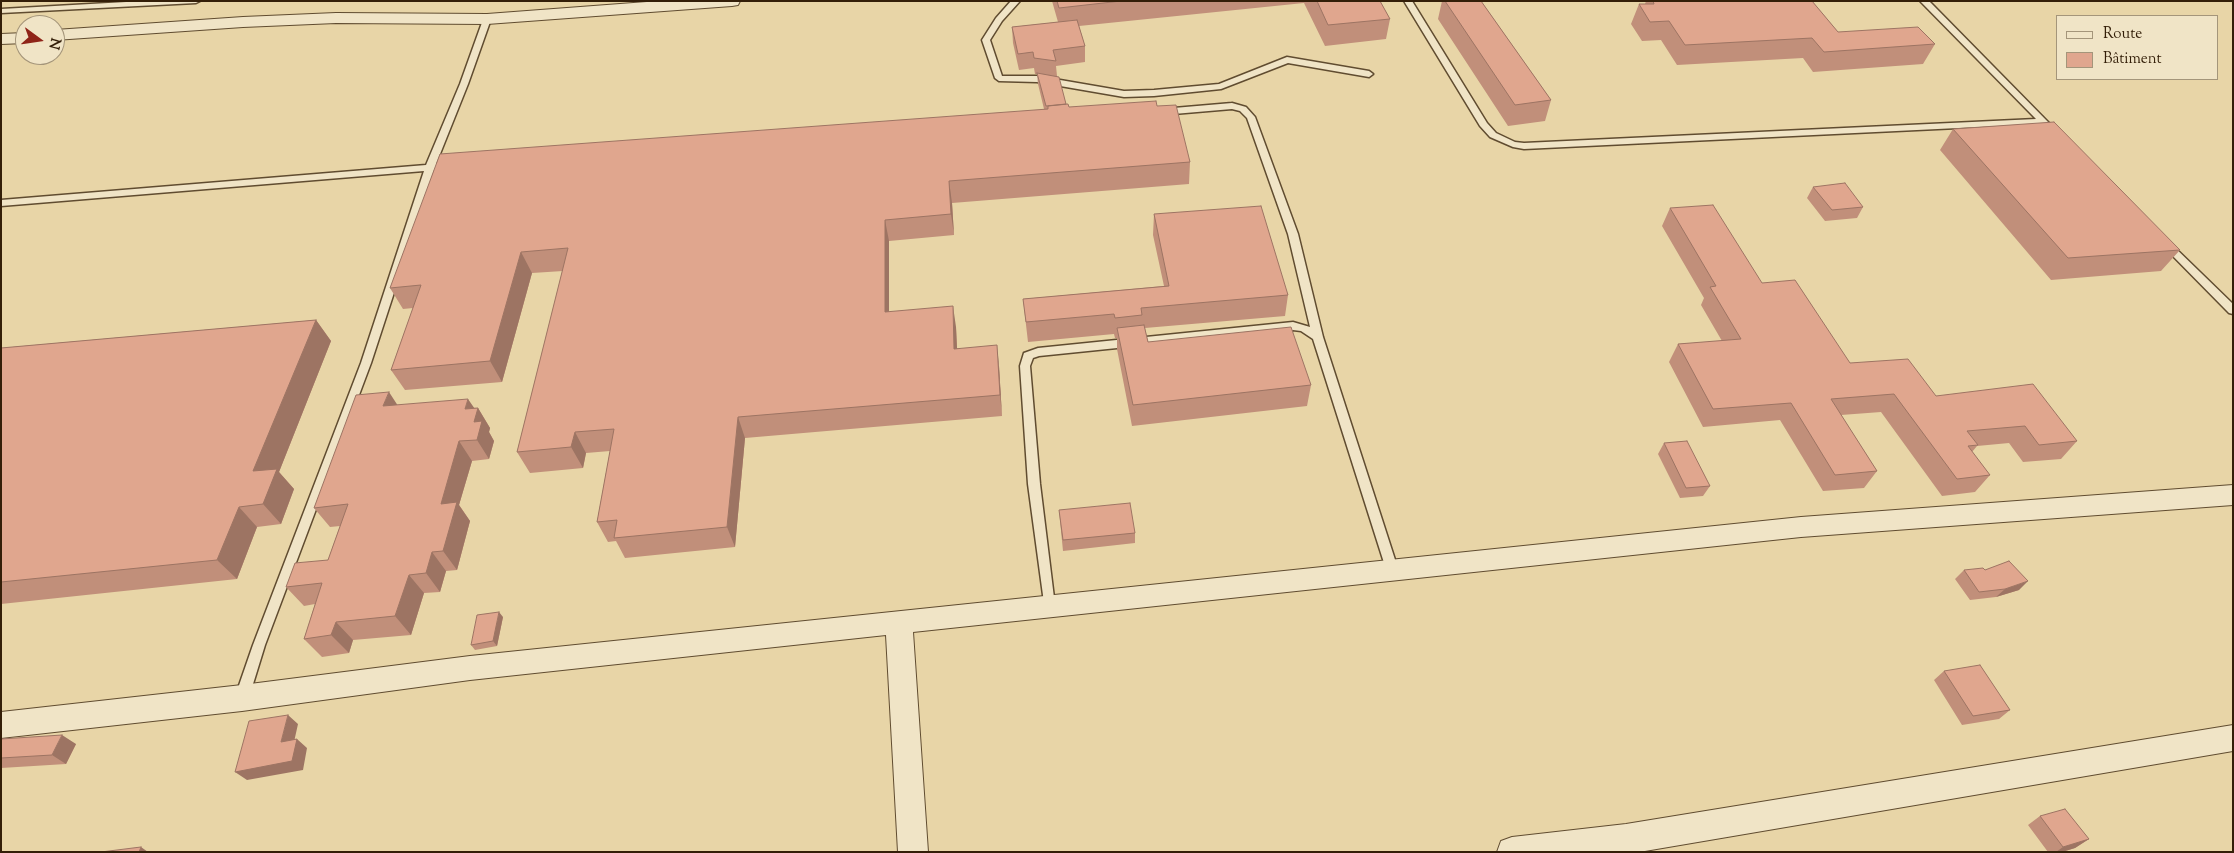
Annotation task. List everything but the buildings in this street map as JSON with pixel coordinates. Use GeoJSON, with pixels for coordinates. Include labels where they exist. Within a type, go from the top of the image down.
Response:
{"type":"FeatureCollection","features":[{"type":"Feature","properties":{"kind":"street"},"geometry":{"type":"LineString","coordinates":[[65,34],[243,22],[336,18],[487,19],[732,1]]}},
{"type":"Feature","properties":{"kind":"street"},"geometry":{"type":"LineString","coordinates":[[1,39],[15,38]]}},
{"type":"Feature","properties":{"kind":"street"},"geometry":{"type":"LineString","coordinates":[[1,725],[242,698],[470,668],[1801,527],[2233,496]]}},
{"type":"Feature","properties":{"kind":"street"},"geometry":{"type":"LineString","coordinates":[[899,622],[913,852]]}},
{"type":"Feature","properties":{"kind":"street"},"geometry":{"type":"LineString","coordinates":[[1512,852],[1628,846],[2233,738]]}},
{"type":"Feature","properties":{"kind":"lane"},"geometry":{"type":"LineString","coordinates":[[1,12],[196,1]]}},
{"type":"Feature","properties":{"kind":"lane"},"geometry":{"type":"LineString","coordinates":[[1016,1],[999,20],[986,40],[999,78],[1037,80],[1124,94],[1221,86],[1287,60],[1369,74]]}},
{"type":"Feature","properties":{"kind":"lane"},"geometry":{"type":"LineString","coordinates":[[1408,1],[1483,124],[1493,135],[1513,144],[1524,146],[2047,124],[1924,1]]}},
{"type":"Feature","properties":{"kind":"lane"},"geometry":{"type":"LineString","coordinates":[[242,698],[259,645],[366,363],[430,167],[464,84],[487,19]]}},
{"type":"Feature","properties":{"kind":"lane"},"geometry":{"type":"LineString","coordinates":[[1149,113],[1232,106],[1243,109],[1251,117],[1293,234],[1318,337],[1392,569]]}},
{"type":"Feature","properties":{"kind":"lane"},"geometry":{"type":"LineString","coordinates":[[1,203],[460,165]]}},
{"type":"Feature","properties":{"kind":"lane"},"geometry":{"type":"LineString","coordinates":[[2156,233],[2233,310]]}},
{"type":"Feature","properties":{"kind":"lane"},"geometry":{"type":"LineString","coordinates":[[1049,606],[1034,484],[1026,366],[1028,356],[1038,352],[1293,326],[1304,328],[1318,337]]}}]}
